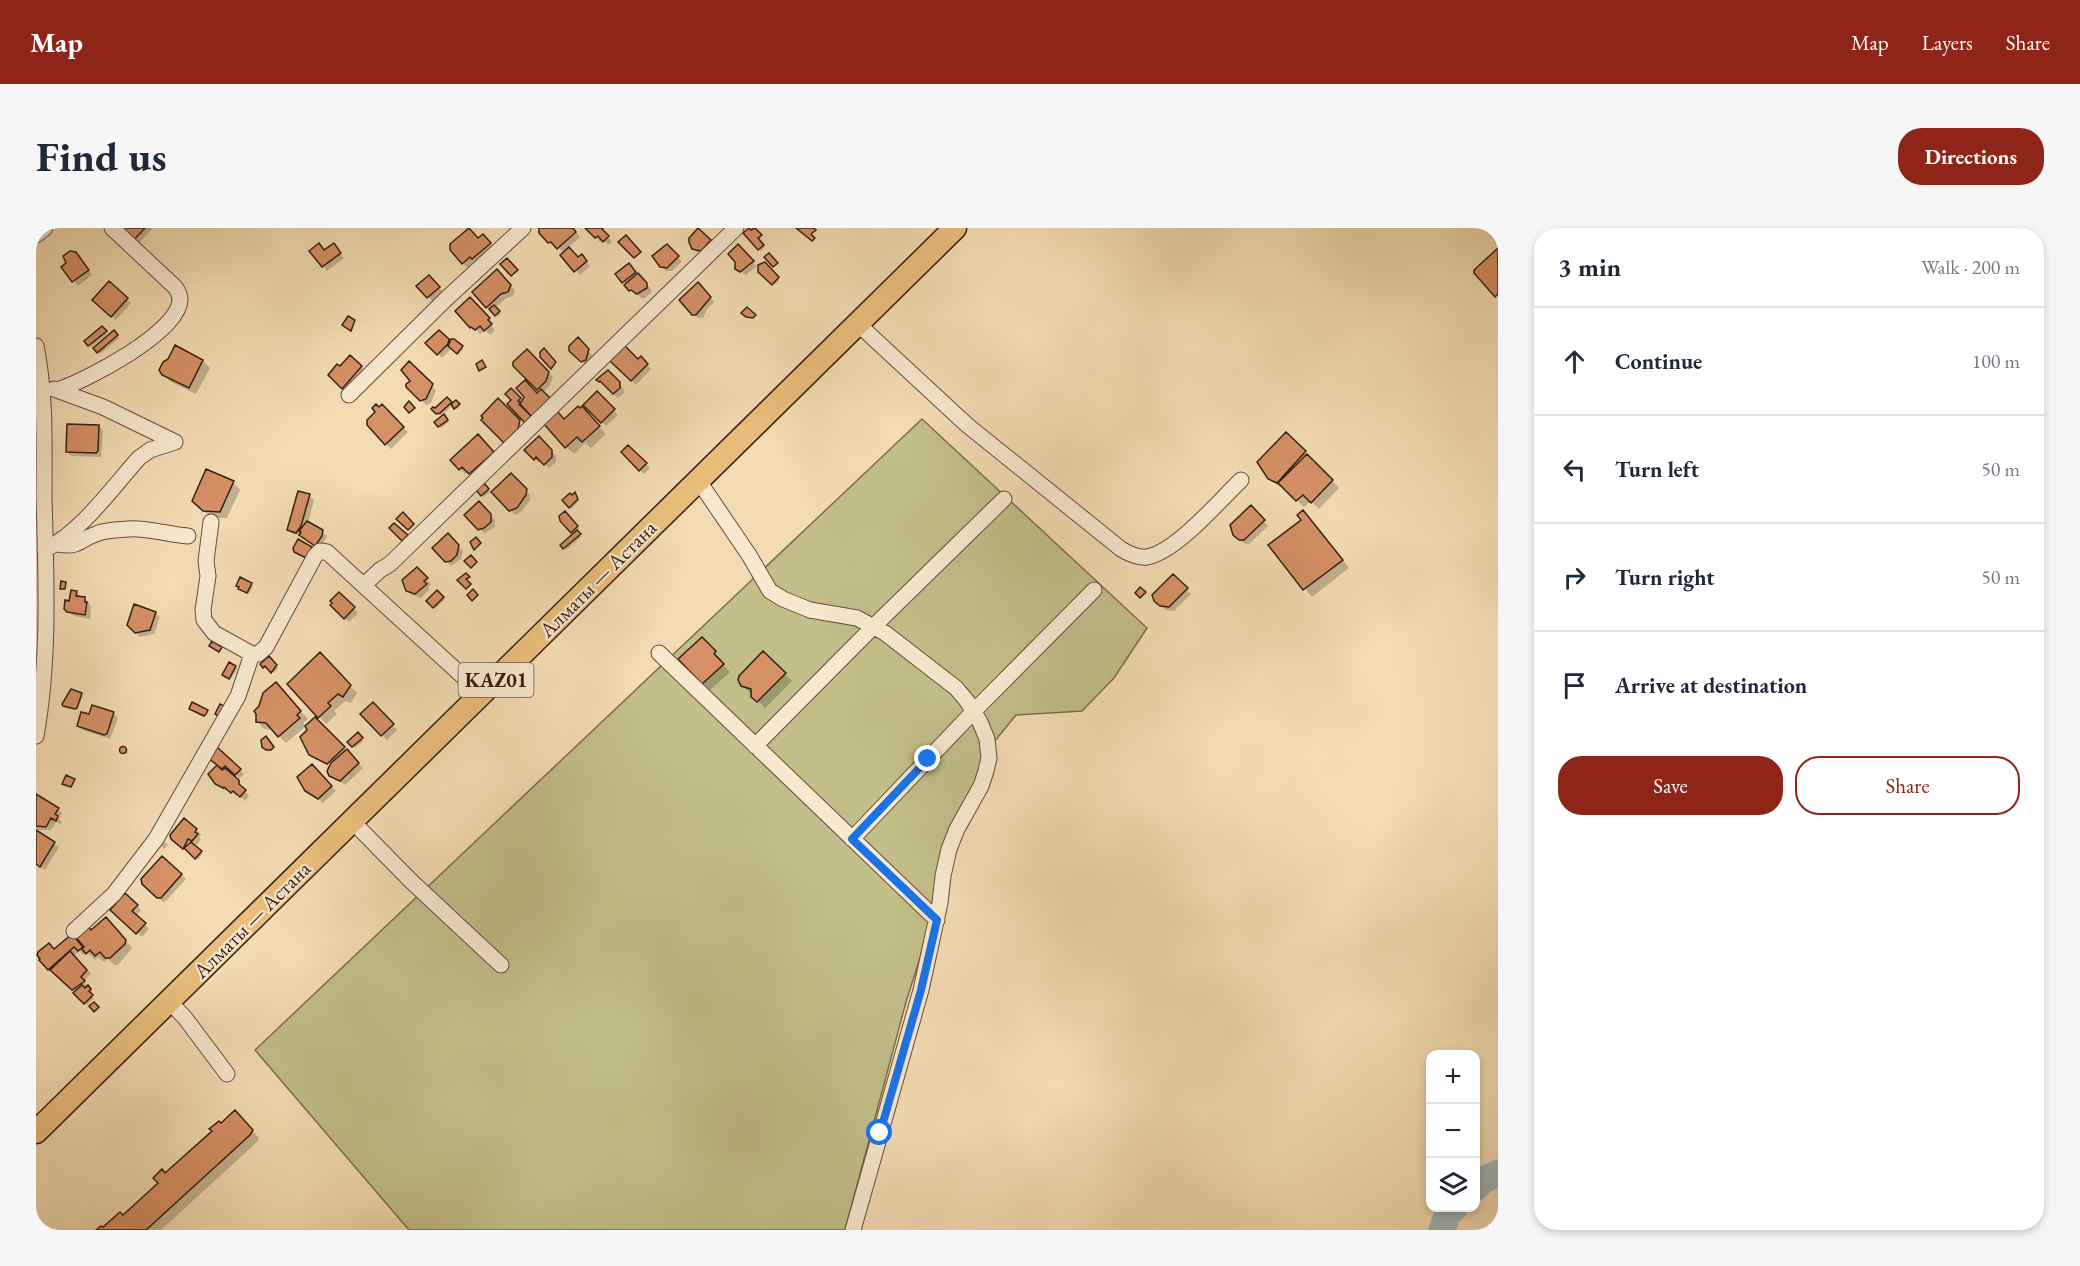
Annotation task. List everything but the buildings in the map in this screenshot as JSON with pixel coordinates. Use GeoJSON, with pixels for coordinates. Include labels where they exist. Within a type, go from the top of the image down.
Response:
{"type":"FeatureCollection","features":[{"type":"Feature","properties":{"kind":"highway","name":"Алматы — Астана"},"geometry":{"type":"LineString","coordinates":[[36,1132],[955,228]]}},
{"type":"Feature","properties":{"kind":"street"},"geometry":{"type":"LineString","coordinates":[[36,235],[45,228]]}},
{"type":"Feature","properties":{"kind":"street"},"geometry":{"type":"LineString","coordinates":[[57,390],[99,372],[160,333],[180,303],[181,296],[175,287],[112,228]]}},
{"type":"Feature","properties":{"kind":"street"},"geometry":{"type":"LineString","coordinates":[[349,395],[446,299],[523,228]]}},
{"type":"Feature","properties":{"kind":"street"},"geometry":{"type":"LineString","coordinates":[[364,585],[390,564],[736,228]]}},
{"type":"Feature","properties":{"kind":"street"},"geometry":{"type":"LineString","coordinates":[[858,324],[967,426],[1121,549],[1136,557],[1148,557],[1165,551],[1241,480]]}},
{"type":"Feature","properties":{"kind":"street"},"geometry":{"type":"LineString","coordinates":[[36,346],[41,385],[51,547],[40,575],[44,670],[36,736]]}},
{"type":"Feature","properties":{"kind":"street"},"geometry":{"type":"LineString","coordinates":[[41,385],[103,407],[175,442],[150,450],[139,458],[82,522],[51,547]]}},
{"type":"Feature","properties":{"kind":"street"},"geometry":{"type":"LineString","coordinates":[[699,480],[771,591],[783,599],[810,610],[858,618],[885,633],[956,688],[974,711],[987,739],[989,758],[981,786],[957,829],[949,849],[937,920],[921,990],[853,1230]]}},
{"type":"Feature","properties":{"kind":"street"},"geometry":{"type":"LineString","coordinates":[[755,746],[1004,500]]}},
{"type":"Feature","properties":{"kind":"street"},"geometry":{"type":"LineString","coordinates":[[211,522],[207,561],[208,576],[203,610],[204,621],[214,633],[252,654],[258,654],[266,646],[315,556],[321,551],[327,552],[482,694]]}},
{"type":"Feature","properties":{"kind":"street"},"geometry":{"type":"LineString","coordinates":[[51,547],[70,546],[95,534],[132,528],[172,536],[188,536]]}},
{"type":"Feature","properties":{"kind":"street"},"geometry":{"type":"LineString","coordinates":[[852,839],[1094,590]]}},
{"type":"Feature","properties":{"kind":"street"},"geometry":{"type":"LineString","coordinates":[[659,653],[937,920]]}},
{"type":"Feature","properties":{"kind":"street"},"geometry":{"type":"LineString","coordinates":[[74,931],[114,894],[156,839],[237,696],[252,654]]}},
{"type":"Feature","properties":{"kind":"street"},"geometry":{"type":"LineString","coordinates":[[352,821],[412,882],[501,965]]}},
{"type":"Feature","properties":{"kind":"street"},"geometry":{"type":"LineString","coordinates":[[169,1001],[227,1074]]}},
{"type":"Feature","properties":{"kind":"shaded area"},"geometry":{"type":"Polygon","coordinates":[[[922,419],[1147,628],[1114,678],[1082,711],[1016,715],[985,753],[906,1002],[845,1230],[409,1230],[255,1050],[922,419]]]}},
{"type":"Feature","properties":{"kind":"waterway"},"geometry":{"type":"LineString","coordinates":[[1480,1183],[1498,1173]]}},
{"type":"Feature","properties":{"kind":"waterway"},"geometry":{"type":"LineString","coordinates":[[1442,1230],[1450,1212]]}},
{"type":"Feature","properties":{"kind":"route"},"geometry":{"type":"LineString","coordinates":[[880,1133],[921,990],[937,920],[852,839],[928,759]]}}]}
